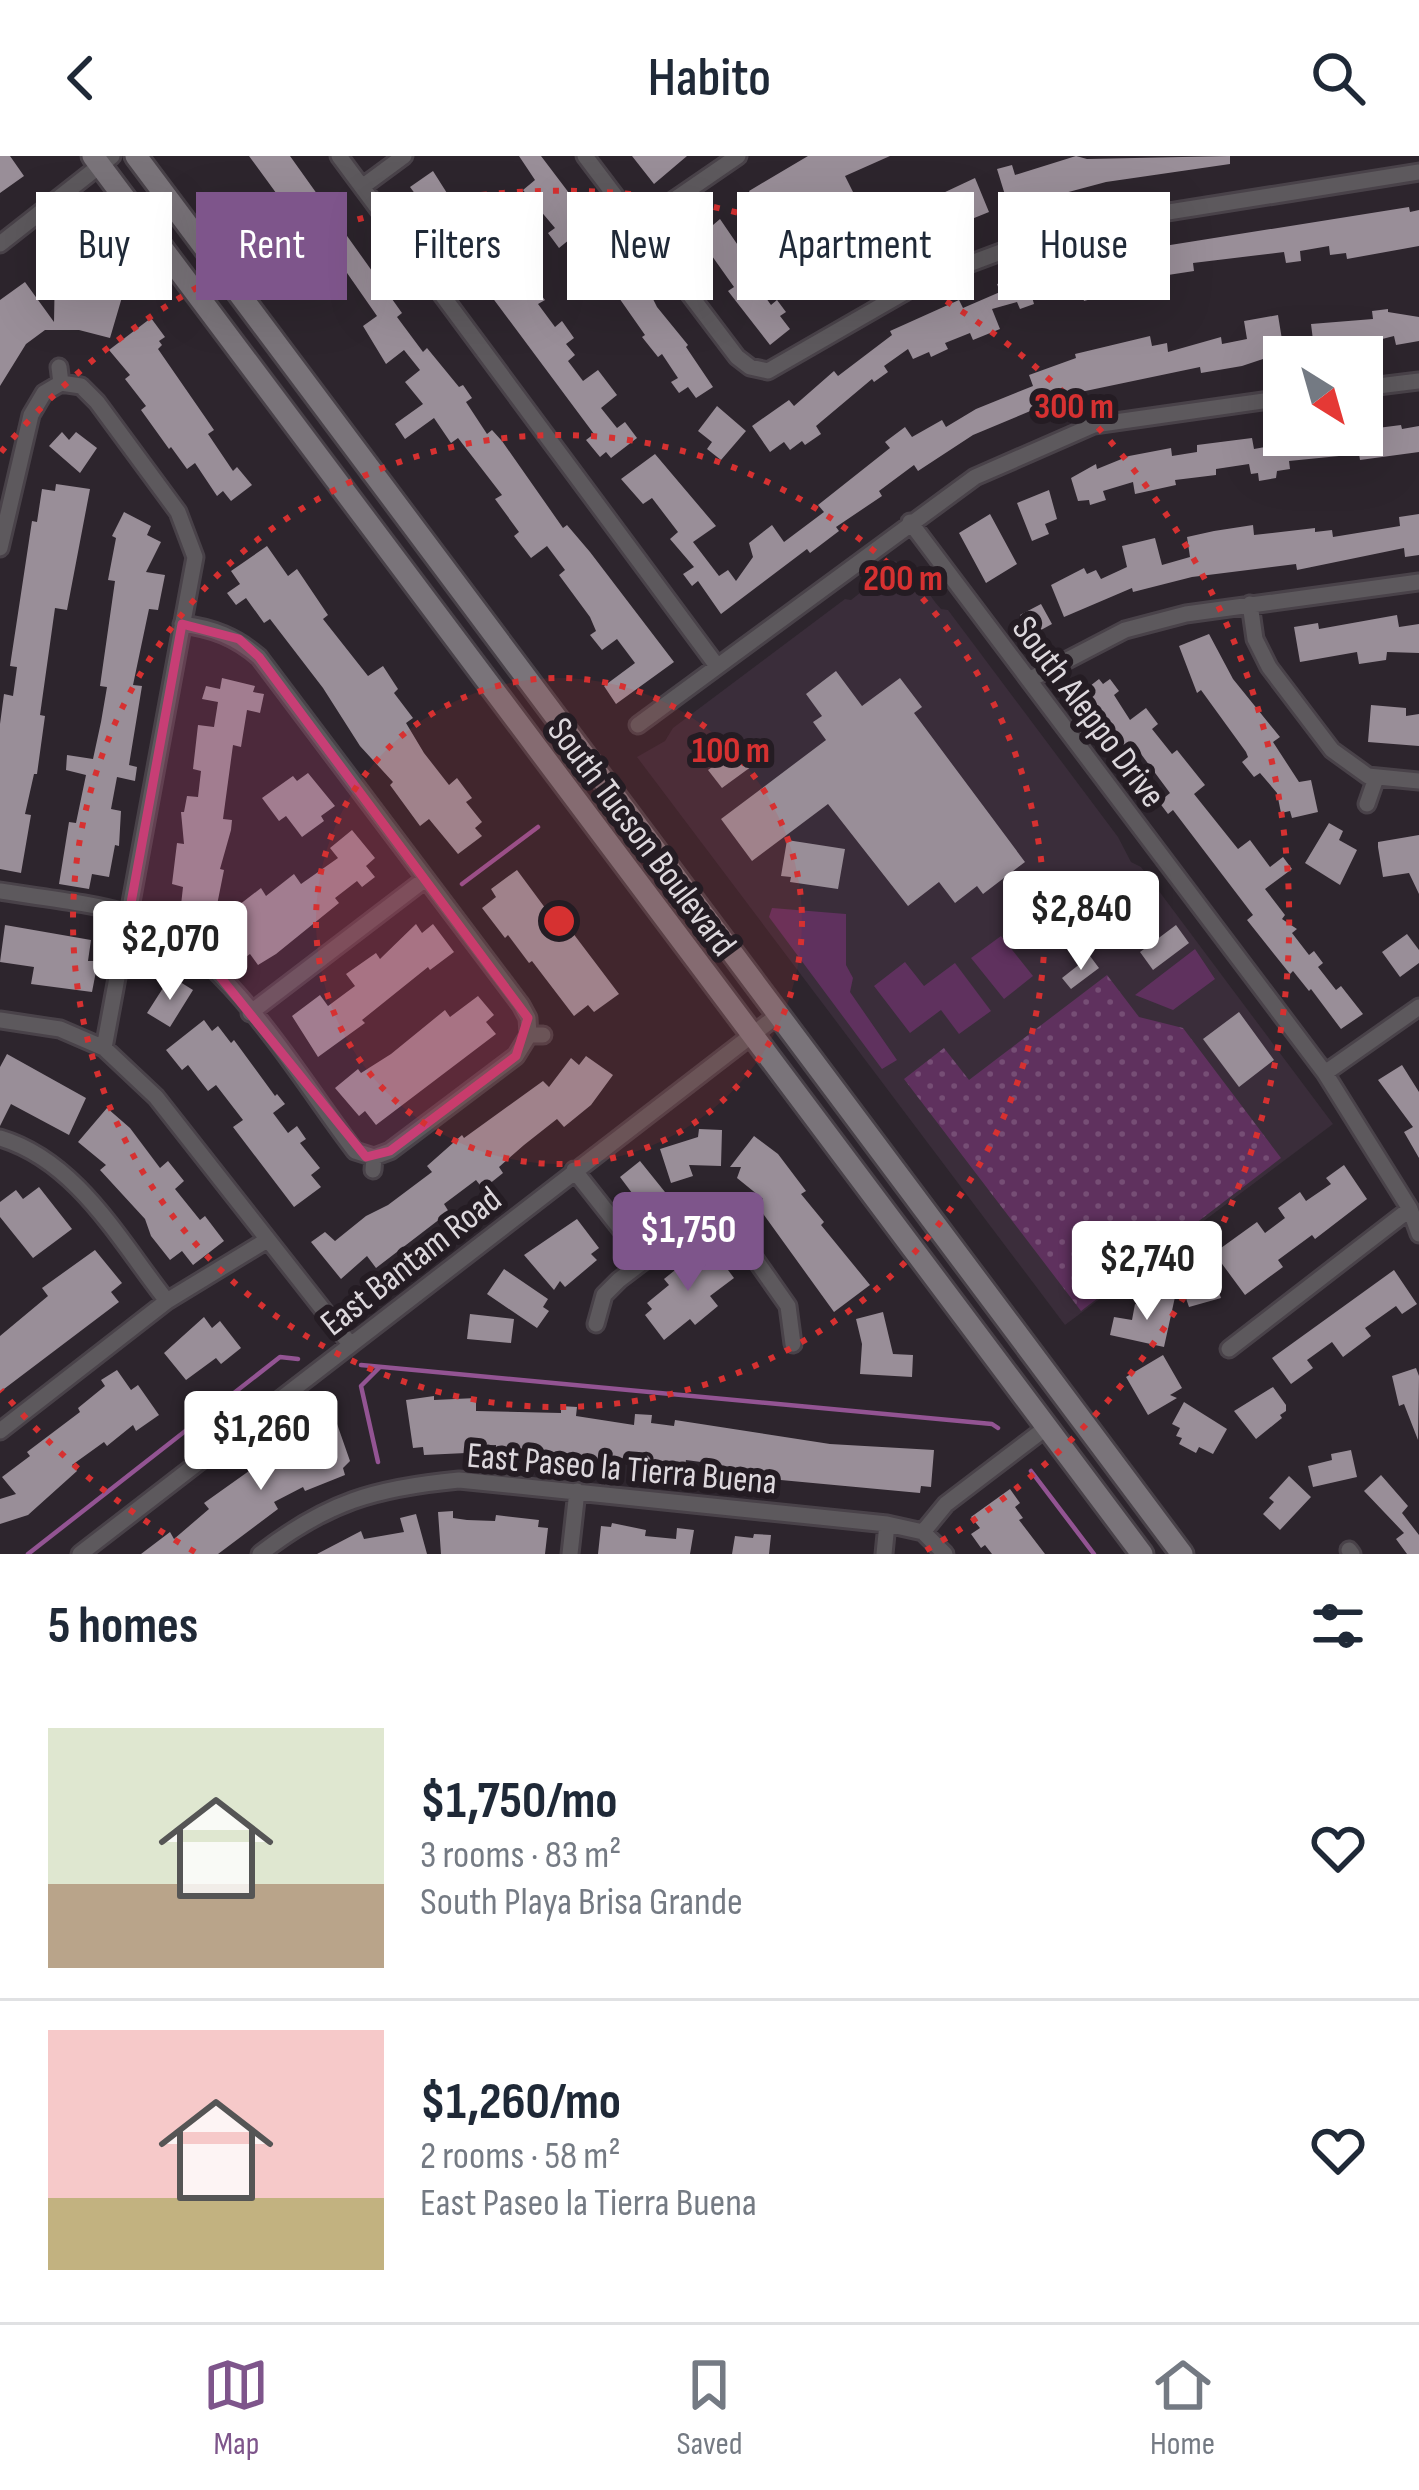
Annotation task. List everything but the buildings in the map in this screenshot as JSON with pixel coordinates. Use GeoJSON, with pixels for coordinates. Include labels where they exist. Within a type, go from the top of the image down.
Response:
{"type":"FeatureCollection","features":[{"type":"Feature","properties":{"kind":"main road","name":"South Tucson Boulevard"},"geometry":{"type":"LineString","coordinates":[[136,156],[1182,1554]]}},
{"type":"Feature","properties":{"kind":"main road","name":"South Tucson Boulevard"},"geometry":{"type":"LineString","coordinates":[[102,159],[1142,1554]]}},
{"type":"Feature","properties":{"kind":"street"},"geometry":{"type":"LineString","coordinates":[[339,156],[717,666]]}},
{"type":"Feature","properties":{"kind":"street"},"geometry":{"type":"LineString","coordinates":[[362,187],[404,156]]}},
{"type":"Feature","properties":{"kind":"street"},"geometry":{"type":"LineString","coordinates":[[585,156],[614,192]]}},
{"type":"Feature","properties":{"kind":"street"},"geometry":{"type":"LineString","coordinates":[[686,192],[738,156]]}},
{"type":"Feature","properties":{"kind":"street"},"geometry":{"type":"LineString","coordinates":[[0,244],[102,159]]}},
{"type":"Feature","properties":{"kind":"street"},"geometry":{"type":"LineString","coordinates":[[695,300],[737,357],[763,375],[926,280],[1062,229],[1419,172]]}},
{"type":"Feature","properties":{"kind":"street"},"geometry":{"type":"LineString","coordinates":[[0,548],[6,491],[35,403],[60,375],[89,393],[178,512],[195,556],[104,1048]]}},
{"type":"Feature","properties":{"kind":"street"},"geometry":{"type":"LineString","coordinates":[[1383,385],[1419,381]]}},
{"type":"Feature","properties":{"kind":"street"},"geometry":{"type":"LineString","coordinates":[[638,725],[975,477],[1094,425],[1263,401]]}},
{"type":"Feature","properties":{"kind":"street","name":"South Aleppo Drive"},"geometry":{"type":"LineString","coordinates":[[910,522],[1325,1072],[1410,1209],[1419,1234]]}},
{"type":"Feature","properties":{"kind":"street"},"geometry":{"type":"LineString","coordinates":[[1029,680],[1125,630],[1186,614],[1419,582]]}},
{"type":"Feature","properties":{"kind":"street"},"geometry":{"type":"LineString","coordinates":[[1250,604],[1256,639],[1281,683],[1332,751],[1376,778],[1419,781]]}},
{"type":"Feature","properties":{"kind":"street"},"geometry":{"type":"LineString","coordinates":[[0,891],[129,914],[178,936],[208,962],[250,1012],[355,1151],[374,1164],[536,1035],[521,1005],[259,657],[239,640],[182,625]]}},
{"type":"Feature","properties":{"kind":"street"},"geometry":{"type":"LineString","coordinates":[[1367,804],[1376,778]]}},
{"type":"Feature","properties":{"kind":"street"},"geometry":{"type":"LineString","coordinates":[[250,1012],[424,880]]}},
{"type":"Feature","properties":{"kind":"street"},"geometry":{"type":"LineString","coordinates":[[1325,1072],[1419,1007]]}},
{"type":"Feature","properties":{"kind":"street","name":"East Bantam Road"},"geometry":{"type":"LineString","coordinates":[[80,1554],[778,1015]]}},
{"type":"Feature","properties":{"kind":"street"},"geometry":{"type":"LineString","coordinates":[[0,1020],[60,1029],[104,1048],[156,1097],[350,1344]]}},
{"type":"Feature","properties":{"kind":"street"},"geometry":{"type":"LineString","coordinates":[[0,1138],[29,1147],[66,1173],[166,1300]]}},
{"type":"Feature","properties":{"kind":"street"},"geometry":{"type":"LineString","coordinates":[[574,1170],[645,1260]]}},
{"type":"Feature","properties":{"kind":"street"},"geometry":{"type":"LineString","coordinates":[[1228,1349],[1410,1209]]}},
{"type":"Feature","properties":{"kind":"street"},"geometry":{"type":"LineString","coordinates":[[596,1324],[604,1295],[691,1225],[712,1215],[741,1239],[788,1306],[793,1344]]}},
{"type":"Feature","properties":{"kind":"street"},"geometry":{"type":"LineString","coordinates":[[0,1431],[166,1300],[267,1240]]}},
{"type":"Feature","properties":{"kind":"street"},"geometry":{"type":"LineString","coordinates":[[945,1554],[923,1532],[946,1504],[1047,1427]]}},
{"type":"Feature","properties":{"kind":"street","name":"East Paseo la Tierra Buena"},"geometry":{"type":"LineString","coordinates":[[260,1554],[331,1506],[398,1486],[459,1480],[887,1523],[923,1532]]}},
{"type":"Feature","properties":{"kind":"street"},"geometry":{"type":"LineString","coordinates":[[570,1554],[577,1491]]}},
{"type":"Feature","properties":{"kind":"street"},"geometry":{"type":"LineString","coordinates":[[884,1554],[887,1523]]}},
{"type":"Feature","properties":{"kind":"highlighted area"},"geometry":{"type":"Polygon","coordinates":[[[182,624],[239,639],[259,657],[528,1018],[516,1056],[390,1151],[366,1157],[208,962],[129,914],[182,624]]]}},
{"type":"Feature","properties":{"kind":"shaded area"},"geometry":{"type":"Polygon","coordinates":[[[895,561],[906,566],[912,562],[932,589],[935,602],[948,610],[1118,837],[1131,862],[1141,867],[1333,1124],[1065,1325],[637,757],[665,741],[673,728],[845,599],[851,600],[895,561]]]}},
{"type":"Feature","properties":{"kind":"shaded area"},"geometry":{"type":"Polygon","coordinates":[[[1061,883],[1101,938],[1074,958],[1033,903],[1061,883]]]}},
{"type":"Feature","properties":{"kind":"shaded area"},"geometry":{"type":"Polygon","coordinates":[[[772,908],[846,914],[846,965],[853,978],[850,992],[897,1060],[882,1069],[769,917],[772,908]]]}},
{"type":"Feature","properties":{"kind":"shaded area"},"geometry":{"type":"Polygon","coordinates":[[[1001,936],[1033,976],[1004,999],[971,958],[1001,936]]]}},
{"type":"Feature","properties":{"kind":"shaded area"},"geometry":{"type":"Polygon","coordinates":[[[1195,949],[1215,979],[1173,1010],[1135,995],[1195,949]]]}},
{"type":"Feature","properties":{"kind":"shaded area"},"geometry":{"type":"Polygon","coordinates":[[[905,962],[924,986],[955,963],[991,1011],[959,1034],[941,1010],[910,1033],[874,986],[905,962]]]}},
{"type":"Feature","properties":{"kind":"shaded area"},"geometry":{"type":"Polygon","coordinates":[[[1107,975],[1139,1017],[1183,1028],[1281,1158],[1081,1311],[904,1079],[944,1048],[969,1080],[1107,975]]]}},
{"type":"Feature","properties":{"kind":"waterway"},"geometry":{"type":"LineString","coordinates":[[462,884],[538,827]]}},
{"type":"Feature","properties":{"kind":"waterway"},"geometry":{"type":"LineString","coordinates":[[28,1554],[280,1357],[298,1359]]}},
{"type":"Feature","properties":{"kind":"waterway"},"geometry":{"type":"LineString","coordinates":[[361,1365],[998,1428]]}},
{"type":"Feature","properties":{"kind":"waterway"},"geometry":{"type":"LineString","coordinates":[[378,1462],[361,1386],[379,1368]]}},
{"type":"Feature","properties":{"kind":"waterway"},"geometry":{"type":"LineString","coordinates":[[1031,1471],[1094,1554]]}}]}
